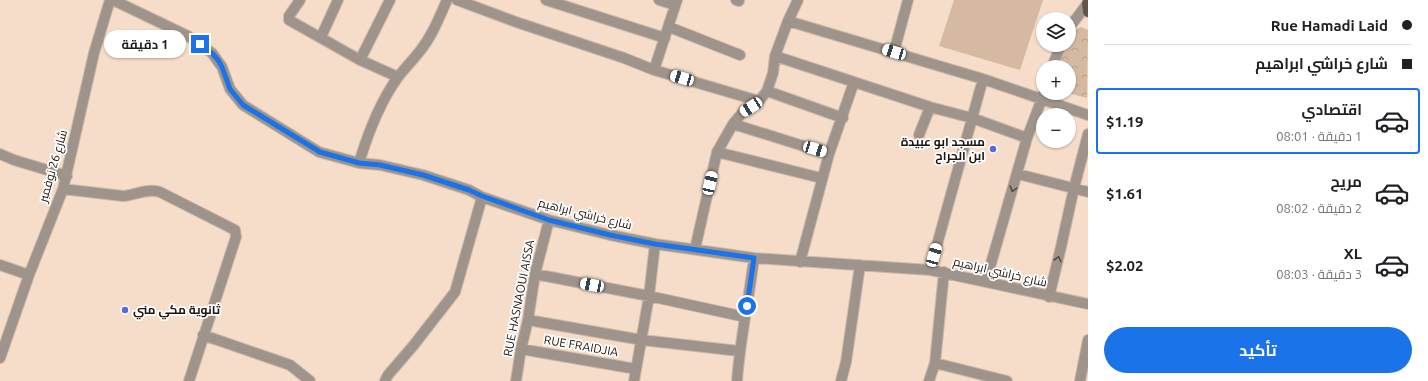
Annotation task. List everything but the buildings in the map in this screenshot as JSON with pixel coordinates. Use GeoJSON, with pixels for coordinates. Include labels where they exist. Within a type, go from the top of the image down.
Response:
{"type":"FeatureCollection","features":[{"type":"Feature","properties":{"kind":"street","name":"شارع 26 نوفمبر"},"geometry":{"type":"LineString","coordinates":[[0,358],[29,275],[67,176],[94,53],[110,0]]}},
{"type":"Feature","properties":{"kind":"street","name":"شارع خراشي ابراهيم"},"geometry":{"type":"LineString","coordinates":[[113,0],[188,36],[212,53],[222,67],[230,89],[243,105],[320,152],[359,163],[380,165],[423,175],[469,190],[549,220],[655,244],[754,258],[930,270],[1049,297],[1088,304]]}},
{"type":"Feature","properties":{"kind":"street"},"geometry":{"type":"LineString","coordinates":[[300,0],[289,16],[289,20],[360,60],[398,77]]}},
{"type":"Feature","properties":{"kind":"street"},"geometry":{"type":"LineString","coordinates":[[321,37],[338,0]]}},
{"type":"Feature","properties":{"kind":"street"},"geometry":{"type":"LineString","coordinates":[[360,60],[390,0]]}},
{"type":"Feature","properties":{"kind":"street"},"geometry":{"type":"LineString","coordinates":[[359,163],[370,128],[381,106],[398,77],[421,51],[430,37],[447,0]]}},
{"type":"Feature","properties":{"kind":"street"},"geometry":{"type":"LineString","coordinates":[[457,0],[516,22],[624,58],[654,70],[759,101]]}},
{"type":"Feature","properties":{"kind":"street"},"geometry":{"type":"LineString","coordinates":[[546,0],[665,38]]}},
{"type":"Feature","properties":{"kind":"street"},"geometry":{"type":"LineString","coordinates":[[654,70],[676,3],[659,0]]}},
{"type":"Feature","properties":{"kind":"street"},"geometry":{"type":"LineString","coordinates":[[695,249],[717,152],[733,124],[743,112],[759,101],[768,91],[773,73],[775,56],[788,21],[798,0]]}},
{"type":"Feature","properties":{"kind":"street"},"geometry":{"type":"LineString","coordinates":[[894,52],[908,0]]}},
{"type":"Feature","properties":{"kind":"street"},"geometry":{"type":"LineString","coordinates":[[1076,20],[1088,6]]}},
{"type":"Feature","properties":{"kind":"street"},"geometry":{"type":"LineString","coordinates":[[788,21],[1036,94]]}},
{"type":"Feature","properties":{"kind":"street"},"geometry":{"type":"LineString","coordinates":[[669,27],[740,55]]}},
{"type":"Feature","properties":{"kind":"street"},"geometry":{"type":"LineString","coordinates":[[775,56],[930,107],[972,118],[1027,138]]}},
{"type":"Feature","properties":{"kind":"street"},"geometry":{"type":"LineString","coordinates":[[930,270],[983,79]]}},
{"type":"Feature","properties":{"kind":"street"},"geometry":{"type":"LineString","coordinates":[[800,262],[828,154],[843,118],[854,82]]}},
{"type":"Feature","properties":{"kind":"street"},"geometry":{"type":"LineString","coordinates":[[768,91],[843,118]]}},
{"type":"Feature","properties":{"kind":"street"},"geometry":{"type":"LineString","coordinates":[[986,282],[1018,174],[1027,138],[1041,100]]}},
{"type":"Feature","properties":{"kind":"street"},"geometry":{"type":"LineString","coordinates":[[1052,100],[1088,115]]}},
{"type":"Feature","properties":{"kind":"street"},"geometry":{"type":"LineString","coordinates":[[919,135],[930,107]]}},
{"type":"Feature","properties":{"kind":"street"},"geometry":{"type":"LineString","coordinates":[[733,124],[828,154]]}},
{"type":"Feature","properties":{"kind":"street"},"geometry":{"type":"LineString","coordinates":[[1049,297],[1088,134]]}},
{"type":"Feature","properties":{"kind":"street"},"geometry":{"type":"LineString","coordinates":[[717,152],[821,178]]}},
{"type":"Feature","properties":{"kind":"street"},"geometry":{"type":"LineString","coordinates":[[0,154],[14,160],[67,176]]}},
{"type":"Feature","properties":{"kind":"street"},"geometry":{"type":"LineString","coordinates":[[1018,174],[1088,192]]}},
{"type":"Feature","properties":{"kind":"street"},"geometry":{"type":"LineString","coordinates":[[63,189],[123,196],[132,196],[147,190],[154,190],[235,230],[236,237],[189,381]]}},
{"type":"Feature","properties":{"kind":"street"},"geometry":{"type":"LineString","coordinates":[[385,381],[388,375],[413,346],[455,292],[482,196]]}},
{"type":"Feature","properties":{"kind":"street","name":"RUE HASNAOUI AISSA"},"geometry":{"type":"LineString","coordinates":[[516,381],[535,274],[549,220]]}},
{"type":"Feature","properties":{"kind":"street"},"geometry":{"type":"LineString","coordinates":[[634,381],[649,296],[655,244]]}},
{"type":"Feature","properties":{"kind":"street"},"geometry":{"type":"LineString","coordinates":[[737,381],[739,351],[754,258]]}},
{"type":"Feature","properties":{"kind":"street"},"geometry":{"type":"LineString","coordinates":[[0,265],[29,275]]}},
{"type":"Feature","properties":{"kind":"street"},"geometry":{"type":"LineString","coordinates":[[841,381],[846,362],[860,265]]}},
{"type":"Feature","properties":{"kind":"street"},"geometry":{"type":"LineString","coordinates":[[929,381],[935,363],[944,272]]}},
{"type":"Feature","properties":{"kind":"street"},"geometry":{"type":"LineString","coordinates":[[535,274],[649,296],[745,317]]}},
{"type":"Feature","properties":{"kind":"street"},"geometry":{"type":"LineString","coordinates":[[528,320],[642,340],[739,351]]}},
{"type":"Feature","properties":{"kind":"street"},"geometry":{"type":"LineString","coordinates":[[203,335],[290,365],[310,381]]}},
{"type":"Feature","properties":{"kind":"street"},"geometry":{"type":"LineString","coordinates":[[1080,381],[1088,340]]}},
{"type":"Feature","properties":{"kind":"street","name":"RUE FRAIDJIA"},"geometry":{"type":"LineString","coordinates":[[521,349],[636,369]]}},
{"type":"Feature","properties":{"kind":"street"},"geometry":{"type":"LineString","coordinates":[[935,363],[1007,381]]}},
{"type":"Feature","properties":{"kind":"green space"},"geometry":{"type":"Polygon","coordinates":[[[954,0],[1043,0],[1039,12],[1036,12],[1036,21],[1020,70],[939,46],[954,0]]]}},
{"type":"Feature","properties":{"kind":"green space"},"geometry":{"type":"Polygon","coordinates":[[[1081,27],[1088,30],[1087,98],[1076,95],[1076,60],[1061,60],[1063,52],[1076,52],[1076,29],[1081,27]]]}},
{"type":"Feature","properties":{"kind":"place","name":"مسجد ابو عبيدة ابن الجراح"},"geometry":{"type":"Point","coordinates":[993,149]}},
{"type":"Feature","properties":{"kind":"place","name":"ثانوية مكي مني"},"geometry":{"type":"Point","coordinates":[125,310]}},
{"type":"Feature","properties":{"kind":"route"},"geometry":{"type":"LineString","coordinates":[[200,44],[212,53],[218,60],[230,89],[243,105],[320,152],[359,163],[380,165],[423,175],[469,190],[549,220],[610,235],[655,244],[754,258],[747,306]]}}]}
